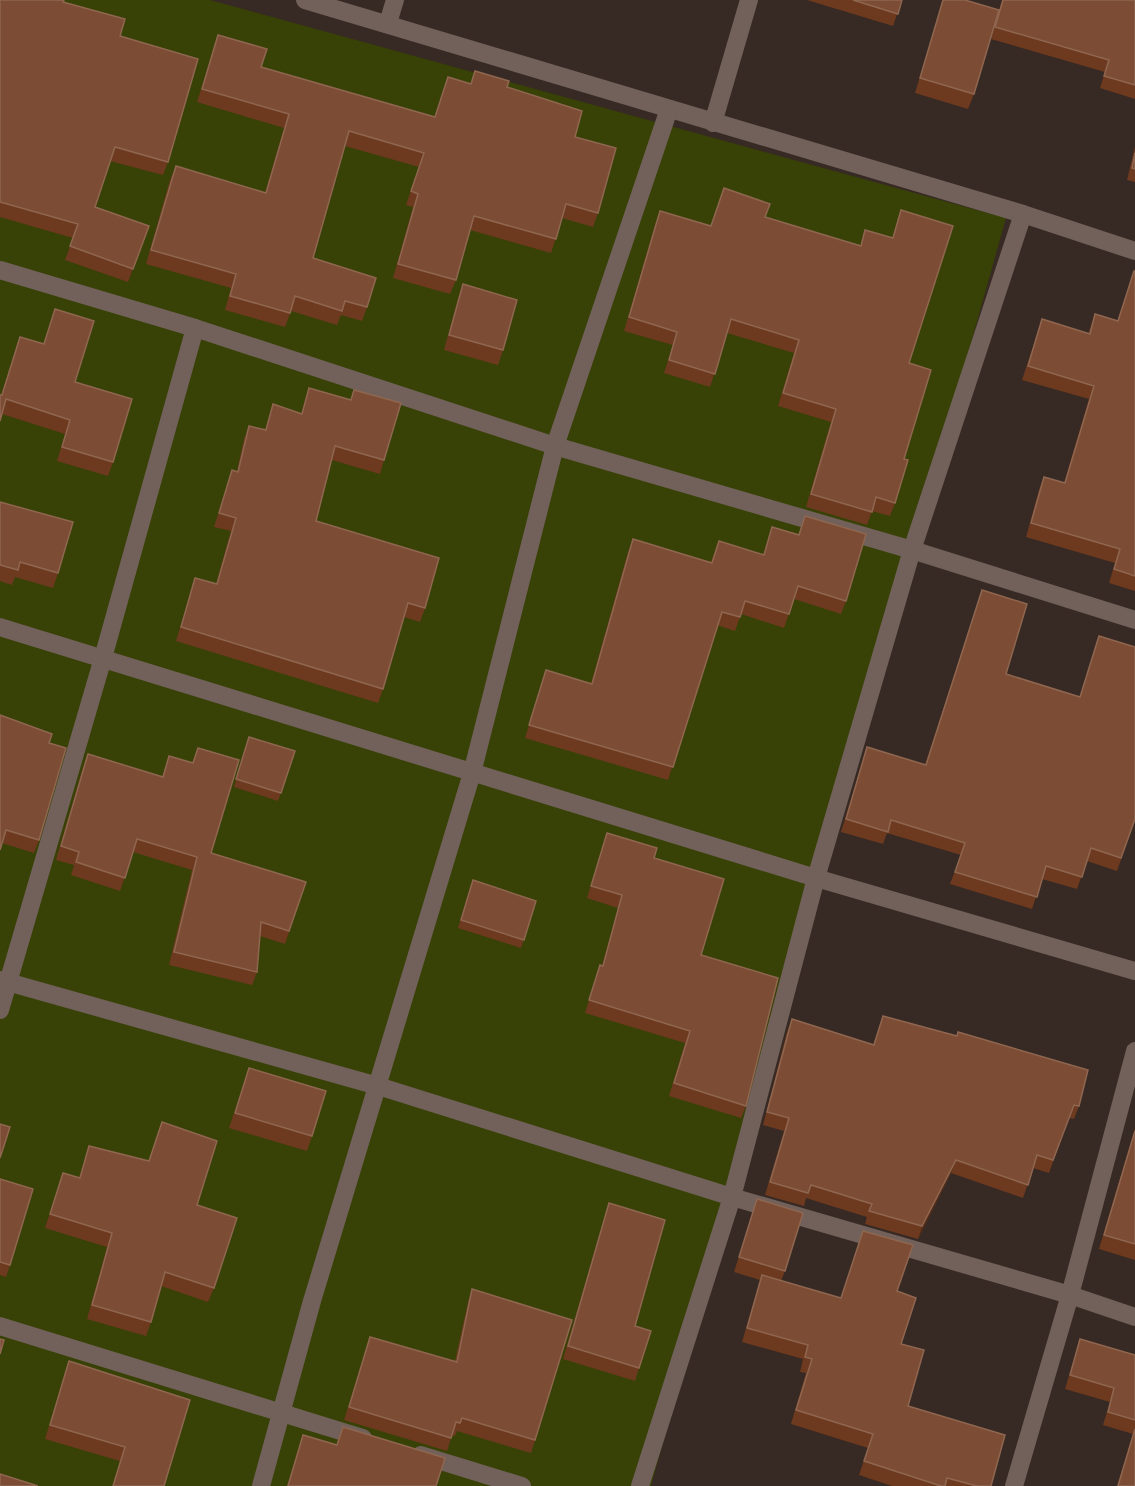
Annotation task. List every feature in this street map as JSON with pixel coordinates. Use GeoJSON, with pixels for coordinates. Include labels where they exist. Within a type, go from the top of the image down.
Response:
{"type":"FeatureCollection","features":[{"type":"Feature","properties":{"kind":"street"},"geometry":{"type":"LineString","coordinates":[[305,0],[1023,214],[1135,251]]}},
{"type":"Feature","properties":{"kind":"street"},"geometry":{"type":"LineString","coordinates":[[388,23],[395,0]]}},
{"type":"Feature","properties":{"kind":"street"},"geometry":{"type":"LineString","coordinates":[[713,123],[749,0]]}},
{"type":"Feature","properties":{"kind":"street"},"geometry":{"type":"LineString","coordinates":[[261,1486],[280,1412],[472,773],[555,446],[669,109]]}},
{"type":"Feature","properties":{"kind":"street"},"geometry":{"type":"LineString","coordinates":[[640,1486],[732,1197],[816,878],[912,550],[1023,214]]}},
{"type":"Feature","properties":{"kind":"street"},"geometry":{"type":"LineString","coordinates":[[0,270],[195,328],[555,446],[912,550],[1135,620]]}},
{"type":"Feature","properties":{"kind":"street"},"geometry":{"type":"LineString","coordinates":[[0,1010],[4,981],[103,658],[195,328]]}},
{"type":"Feature","properties":{"kind":"street"},"geometry":{"type":"LineString","coordinates":[[0,627],[816,878],[1135,971]]}},
{"type":"Feature","properties":{"kind":"street"},"geometry":{"type":"LineString","coordinates":[[4,981],[378,1086],[732,1197],[1070,1294],[1135,1317]]}},
{"type":"Feature","properties":{"kind":"street"},"geometry":{"type":"LineString","coordinates":[[1014,1486],[1070,1294],[1135,1051]]}},
{"type":"Feature","properties":{"kind":"street"},"geometry":{"type":"LineString","coordinates":[[0,1326],[379,1443]]}},
{"type":"Feature","properties":{"kind":"street"},"geometry":{"type":"LineString","coordinates":[[401,1449],[522,1486]]}},
{"type":"Feature","properties":{"kind":"green space"},"geometry":{"type":"Polygon","coordinates":[[[0,0],[210,0],[1006,218],[651,1486],[0,1486],[0,0]]]}},
{"type":"Feature","properties":{"kind":"building"},"geometry":{"type":"Polygon","coordinates":[[[0,0],[64,0],[63,2],[125,19],[120,36],[198,59],[168,162],[115,147],[95,207],[149,226],[133,269],[70,246],[78,224],[0,202],[0,0]]]}},
{"type":"Feature","properties":{"kind":"building"},"geometry":{"type":"Polygon","coordinates":[[[853,0],[902,0],[898,14],[853,0]]]}},
{"type":"Feature","properties":{"kind":"building"},"geometry":{"type":"Polygon","coordinates":[[[943,0],[965,0],[999,10],[974,94],[920,78],[943,0]]]}},
{"type":"Feature","properties":{"kind":"building"},"geometry":{"type":"Polygon","coordinates":[[[1003,0],[1135,0],[1135,85],[1104,76],[1109,60],[995,27],[1003,0]]]}},
{"type":"Feature","properties":{"kind":"building"},"geometry":{"type":"Polygon","coordinates":[[[218,35],[267,49],[261,67],[435,117],[448,77],[471,84],[475,71],[509,81],[507,87],[582,111],[575,137],[616,148],[598,213],[566,204],[556,239],[474,216],[456,280],[398,264],[418,194],[411,191],[424,153],[349,131],[313,258],[376,278],[367,307],[345,301],[342,311],[295,296],[290,313],[230,296],[236,274],[151,250],[176,166],[266,193],[289,114],[202,89],[218,35]]]}},
{"type":"Feature","properties":{"kind":"building"},"geometry":{"type":"Polygon","coordinates":[[[1135,153],[1135,169],[1132,168],[1135,153]]]}},
{"type":"Feature","properties":{"kind":"building"},"geometry":{"type":"Polygon","coordinates":[[[724,188],[770,204],[765,217],[861,246],[865,230],[893,238],[901,210],[953,226],[909,363],[931,370],[904,459],[908,460],[895,503],[876,497],[872,512],[811,494],[836,409],[783,393],[799,340],[731,319],[715,374],[669,360],[677,332],[629,317],[660,211],[711,226],[724,188]]]}},
{"type":"Feature","properties":{"kind":"building"},"geometry":{"type":"Polygon","coordinates":[[[1134,271],[1135,576],[1114,569],[1120,549],[1031,523],[1044,477],[1065,483],[1094,386],[1028,366],[1042,319],[1090,334],[1095,314],[1118,321],[1134,271]]]}},
{"type":"Feature","properties":{"kind":"building"},"geometry":{"type":"Polygon","coordinates":[[[463,284],[517,300],[503,350],[449,335],[463,284]]]}},
{"type":"Feature","properties":{"kind":"building"},"geometry":{"type":"Polygon","coordinates":[[[55,309],[94,321],[75,382],[132,399],[113,462],[62,447],[70,420],[6,399],[0,421],[0,395],[2,395],[20,337],[44,344],[55,309]]]}},
{"type":"Feature","properties":{"kind":"building"},"geometry":{"type":"Polygon","coordinates":[[[309,388],[351,400],[354,390],[401,403],[384,460],[335,446],[316,521],[439,558],[425,608],[408,603],[383,689],[181,627],[195,578],[217,584],[236,518],[219,513],[232,470],[238,472],[249,426],[266,430],[273,404],[302,414],[309,388]]]}},
{"type":"Feature","properties":{"kind":"building"},"geometry":{"type":"Polygon","coordinates":[[[0,502],[73,522],[58,573],[20,562],[18,570],[0,565],[0,502]]]}},
{"type":"Feature","properties":{"kind":"building"},"geometry":{"type":"Polygon","coordinates":[[[805,516],[866,534],[846,601],[798,586],[789,614],[745,601],[740,617],[722,612],[673,767],[529,725],[546,670],[592,684],[633,539],[712,563],[719,541],[764,555],[772,527],[799,535],[805,516]]]}},
{"type":"Feature","properties":{"kind":"building"},"geometry":{"type":"Polygon","coordinates":[[[982,590],[1027,604],[1006,674],[1080,697],[1099,636],[1135,647],[1135,819],[1121,858],[1091,848],[1082,877],[1046,866],[1037,897],[955,872],[965,843],[891,820],[888,832],[846,819],[867,747],[926,765],[982,590]]]}},
{"type":"Feature","properties":{"kind":"building"},"geometry":{"type":"Polygon","coordinates":[[[0,715],[52,734],[49,743],[66,748],[39,840],[6,830],[0,850],[0,715]]]}},
{"type":"Feature","properties":{"kind":"building"},"geometry":{"type":"Polygon","coordinates":[[[249,737],[295,751],[281,793],[236,779],[249,737]]]}},
{"type":"Feature","properties":{"kind":"building"},"geometry":{"type":"Polygon","coordinates":[[[198,748],[239,760],[211,853],[306,882],[289,931],[261,922],[257,972],[174,952],[197,857],[137,839],[125,878],[76,862],[79,852],[61,846],[88,754],[163,777],[169,756],[193,763],[198,748]]]}},
{"type":"Feature","properties":{"kind":"building"},"geometry":{"type":"Polygon","coordinates":[[[607,833],[657,848],[654,858],[724,879],[701,955],[778,978],[746,1106],[674,1083],[690,1031],[589,1000],[600,965],[603,966],[622,895],[591,886],[607,833]]]}},
{"type":"Feature","properties":{"kind":"building"},"geometry":{"type":"Polygon","coordinates":[[[473,880],[536,901],[524,940],[461,920],[473,880]]]}},
{"type":"Feature","properties":{"kind":"building"},"geometry":{"type":"Polygon","coordinates":[[[883,1016],[957,1036],[958,1032],[1088,1070],[1079,1106],[1074,1105],[1053,1160],[1037,1155],[1028,1185],[956,1160],[922,1226],[869,1211],[872,1204],[811,1185],[808,1193],[770,1182],[789,1118],[767,1112],[792,1019],[874,1045],[883,1016]]]}},
{"type":"Feature","properties":{"kind":"building"},"geometry":{"type":"Polygon","coordinates":[[[249,1068],[326,1091],[312,1136],[235,1113],[249,1068]]]}},
{"type":"Feature","properties":{"kind":"building"},"geometry":{"type":"Polygon","coordinates":[[[162,1122],[217,1141],[197,1205],[237,1218],[214,1288],[165,1272],[151,1322],[92,1305],[112,1233],[50,1214],[63,1173],[80,1178],[89,1146],[149,1161],[162,1122]]]}},
{"type":"Feature","properties":{"kind":"building"},"geometry":{"type":"Polygon","coordinates":[[[0,1124],[10,1127],[0,1158],[0,1124]]]}},
{"type":"Feature","properties":{"kind":"building"},"geometry":{"type":"Polygon","coordinates":[[[1135,1131],[1135,1244],[1104,1235],[1135,1131]]]}},
{"type":"Feature","properties":{"kind":"building"},"geometry":{"type":"Polygon","coordinates":[[[0,1179],[33,1189],[10,1265],[0,1262],[0,1179]]]}},
{"type":"Feature","properties":{"kind":"building"},"geometry":{"type":"Polygon","coordinates":[[[757,1199],[803,1213],[785,1271],[739,1257],[757,1199]]]}},
{"type":"Feature","properties":{"kind":"building"},"geometry":{"type":"Polygon","coordinates":[[[609,1203],[665,1220],[635,1326],[651,1331],[639,1368],[568,1346],[609,1203]]]}},
{"type":"Feature","properties":{"kind":"building"},"geometry":{"type":"Polygon","coordinates":[[[863,1231],[913,1245],[897,1291],[916,1298],[901,1344],[924,1350],[908,1406],[1005,1435],[991,1486],[977,1486],[947,1478],[945,1486],[941,1486],[864,1461],[873,1434],[796,1410],[812,1359],[805,1357],[808,1345],[747,1328],[762,1275],[841,1298],[863,1231]]]}},
{"type":"Feature","properties":{"kind":"building"},"geometry":{"type":"Polygon","coordinates":[[[472,1289],[572,1320],[535,1440],[462,1418],[460,1423],[456,1422],[451,1438],[349,1407],[370,1337],[457,1362],[472,1289]]]}},
{"type":"Feature","properties":{"kind":"building"},"geometry":{"type":"Polygon","coordinates":[[[0,1339],[4,1340],[0,1354],[0,1339]]]}},
{"type":"Feature","properties":{"kind":"building"},"geometry":{"type":"Polygon","coordinates":[[[1080,1339],[1135,1355],[1135,1420],[1108,1412],[1114,1388],[1070,1375],[1080,1339]]]}},
{"type":"Feature","properties":{"kind":"building"},"geometry":{"type":"Polygon","coordinates":[[[69,1361],[190,1400],[164,1486],[113,1486],[125,1447],[50,1425],[69,1361]]]}},
{"type":"Feature","properties":{"kind":"building"},"geometry":{"type":"Polygon","coordinates":[[[343,1427],[445,1458],[436,1486],[288,1486],[303,1435],[337,1445],[343,1427]]]}},
{"type":"Feature","properties":{"kind":"building"},"geometry":{"type":"Polygon","coordinates":[[[1135,1429],[1135,1486],[1118,1486],[1135,1429]]]}},
{"type":"Feature","properties":{"kind":"building"},"geometry":{"type":"Polygon","coordinates":[[[0,1474],[38,1486],[0,1486],[0,1474]]]}}]}
